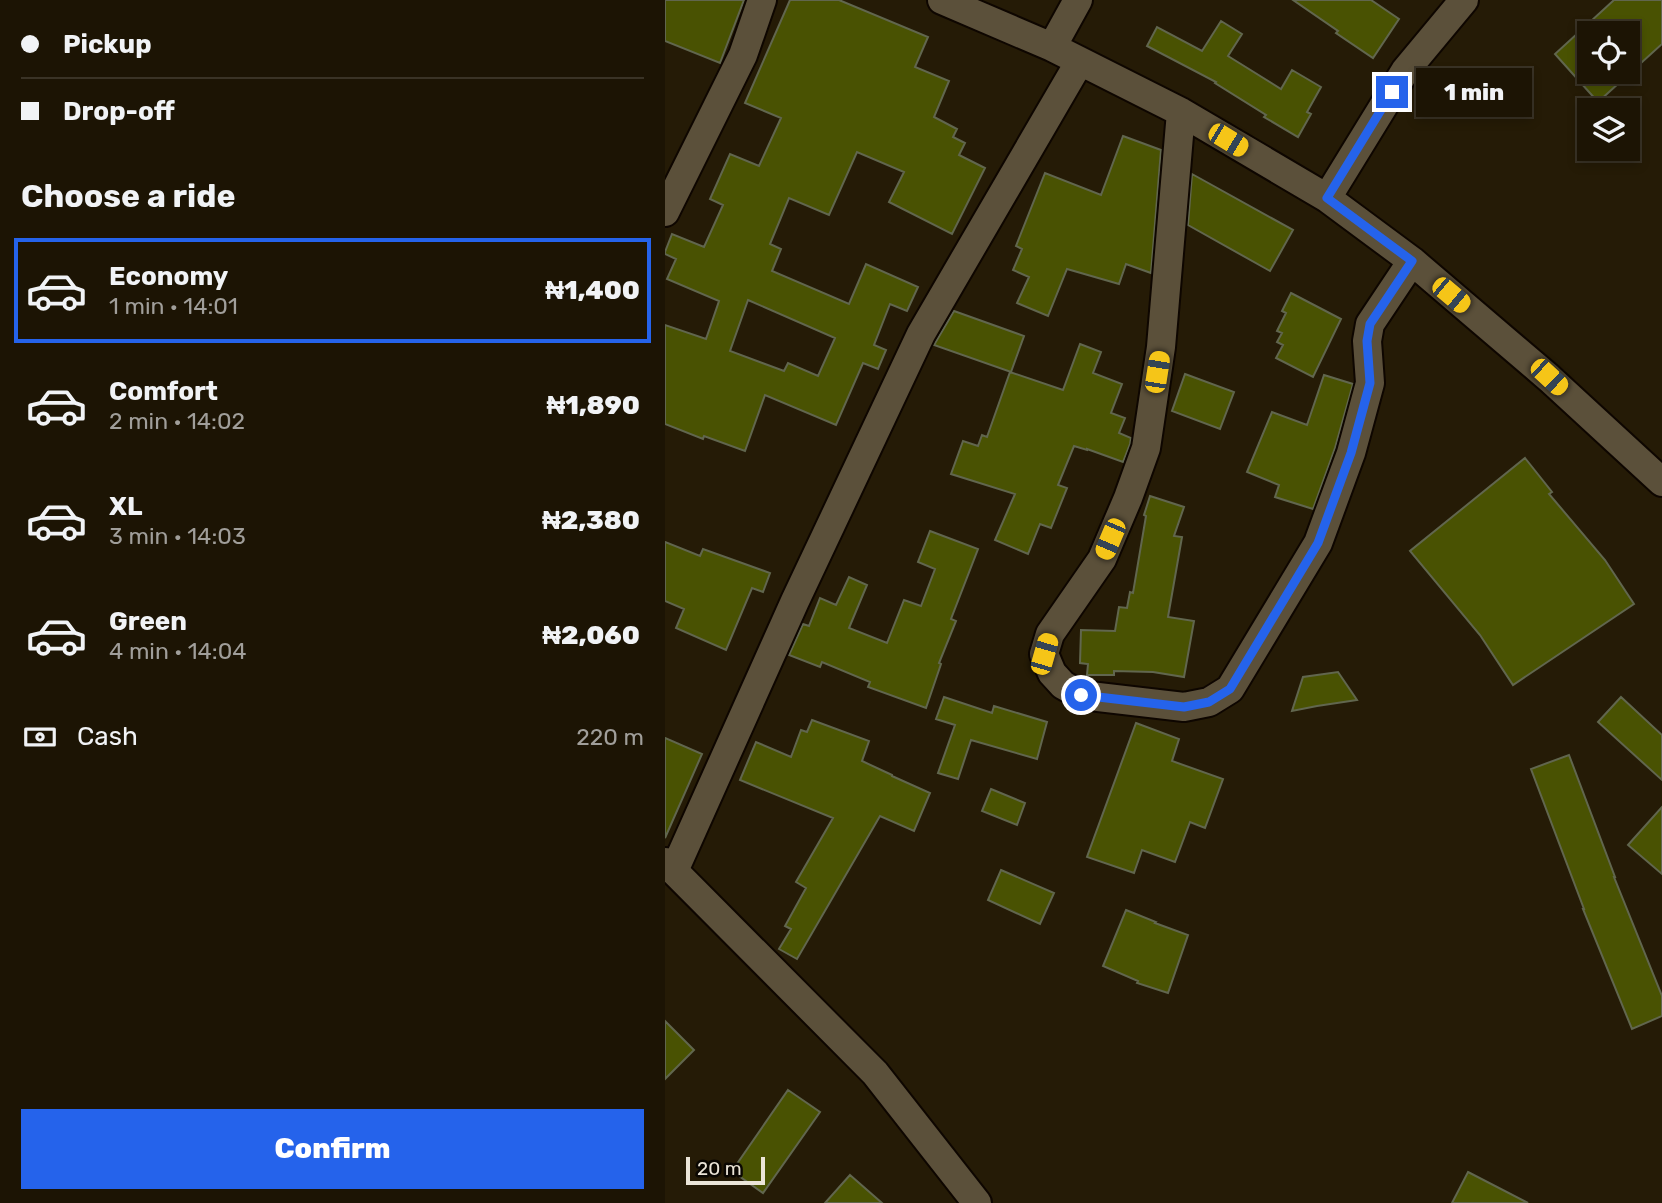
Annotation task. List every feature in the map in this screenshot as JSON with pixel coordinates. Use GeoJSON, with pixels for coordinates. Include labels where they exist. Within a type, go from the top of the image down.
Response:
{"type":"FeatureCollection","features":[{"type":"Feature","properties":{"kind":"street"},"geometry":{"type":"LineString","coordinates":[[665,212],[743,55],[762,0]]}},
{"type":"Feature","properties":{"kind":"street"},"geometry":{"type":"LineString","coordinates":[[942,0],[1052,47],[1181,112],[1327,198],[1412,261],[1549,377],[1662,482]]}},
{"type":"Feature","properties":{"kind":"street"},"geometry":{"type":"LineString","coordinates":[[1052,47],[1078,0]]}},
{"type":"Feature","properties":{"kind":"street"},"geometry":{"type":"LineString","coordinates":[[1327,198],[1405,71],[1464,0]]}},
{"type":"Feature","properties":{"kind":"street"},"geometry":{"type":"LineString","coordinates":[[977,1203],[875,1073],[670,867],[921,334],[1080,61]]}},
{"type":"Feature","properties":{"kind":"street"},"geometry":{"type":"LineString","coordinates":[[1181,112],[1161,346],[1146,447],[1102,559],[1050,634],[1044,654],[1052,673],[1063,685],[1081,695],[1184,707],[1209,702],[1230,689],[1318,543],[1351,453],[1370,383],[1367,341],[1370,324],[1412,261]]}},
{"type":"Feature","properties":{"kind":"building"},"geometry":{"type":"Polygon","coordinates":[[[665,0],[744,0],[720,63],[665,41],[665,0]]]}},
{"type":"Feature","properties":{"kind":"building"},"geometry":{"type":"Polygon","coordinates":[[[790,0],[839,0],[928,37],[915,67],[949,81],[934,117],[957,129],[953,137],[965,143],[959,155],[985,168],[952,234],[889,202],[904,172],[857,152],[829,215],[789,198],[770,244],[781,249],[772,271],[849,304],[866,264],[918,287],[907,311],[890,304],[874,345],[886,350],[878,369],[863,363],[836,425],[765,395],[745,451],[665,424],[665,325],[706,339],[719,301],[667,279],[676,259],[665,252],[672,234],[704,247],[723,205],[710,199],[730,154],[759,166],[781,118],[745,103],[790,0]],[[748,300],[730,351],[784,371],[788,363],[818,376],[835,338],[748,300]]]}},
{"type":"Feature","properties":{"kind":"building"},"geometry":{"type":"Polygon","coordinates":[[[1293,0],[1371,0],[1399,19],[1373,58],[1293,0]]]}},
{"type":"Feature","properties":{"kind":"building"},"geometry":{"type":"Polygon","coordinates":[[[1614,0],[1662,0],[1662,44],[1640,64],[1640,21],[1591,21],[1614,0]]]}},
{"type":"Feature","properties":{"kind":"building"},"geometry":{"type":"Polygon","coordinates":[[[1221,21],[1242,34],[1228,56],[1281,89],[1292,70],[1321,87],[1307,112],[1311,114],[1298,137],[1264,117],[1266,115],[1216,82],[1147,46],[1157,27],[1202,51],[1221,21]]]}},
{"type":"Feature","properties":{"kind":"building"},"geometry":{"type":"Polygon","coordinates":[[[1577,34],[1577,79],[1555,54],[1577,34]]]}},
{"type":"Feature","properties":{"kind":"building"},"geometry":{"type":"Polygon","coordinates":[[[1582,84],[1618,84],[1602,98],[1594,98],[1582,84]]]}},
{"type":"Feature","properties":{"kind":"building"},"geometry":{"type":"Polygon","coordinates":[[[1123,136],[1161,150],[1151,273],[1126,264],[1119,284],[1067,269],[1048,316],[1017,303],[1029,277],[1013,270],[1022,249],[1016,246],[1045,173],[1101,195],[1123,136]]]}},
{"type":"Feature","properties":{"kind":"building"},"geometry":{"type":"Polygon","coordinates":[[[1192,174],[1293,230],[1270,271],[1188,225],[1192,174]]]}},
{"type":"Feature","properties":{"kind":"building"},"geometry":{"type":"Polygon","coordinates":[[[1291,293],[1341,319],[1313,377],[1276,358],[1283,345],[1277,342],[1282,333],[1277,331],[1286,313],[1282,311],[1291,293]]]}},
{"type":"Feature","properties":{"kind":"building"},"geometry":{"type":"Polygon","coordinates":[[[954,311],[1024,336],[1011,372],[934,345],[954,311]]]}},
{"type":"Feature","properties":{"kind":"building"},"geometry":{"type":"Polygon","coordinates":[[[1080,344],[1101,352],[1093,373],[1122,384],[1111,413],[1125,418],[1119,433],[1131,438],[1130,444],[1123,462],[1074,446],[1058,485],[1067,488],[1051,528],[1040,524],[1028,554],[995,540],[1015,494],[951,474],[963,441],[978,446],[982,435],[987,437],[1010,372],[1063,390],[1080,344]]]}},
{"type":"Feature","properties":{"kind":"building"},"geometry":{"type":"Polygon","coordinates":[[[1185,374],[1234,392],[1220,429],[1172,411],[1185,374]]]}},
{"type":"Feature","properties":{"kind":"building"},"geometry":{"type":"Polygon","coordinates":[[[1324,375],[1353,384],[1335,448],[1313,509],[1275,497],[1279,485],[1247,472],[1272,412],[1307,425],[1324,375]]]}},
{"type":"Feature","properties":{"kind":"building"},"geometry":{"type":"Polygon","coordinates":[[[1525,458],[1552,492],[1549,494],[1605,560],[1634,604],[1513,685],[1480,635],[1410,551],[1525,458]]]}},
{"type":"Feature","properties":{"kind":"building"},"geometry":{"type":"Polygon","coordinates":[[[1150,496],[1184,507],[1174,536],[1182,537],[1168,617],[1194,621],[1184,677],[1153,672],[1114,671],[1114,675],[1087,675],[1088,664],[1080,663],[1081,630],[1115,631],[1119,607],[1127,608],[1130,592],[1133,593],[1146,516],[1144,515],[1150,496]]]}},
{"type":"Feature","properties":{"kind":"building"},"geometry":{"type":"Polygon","coordinates":[[[930,531],[978,549],[951,619],[956,621],[939,663],[941,664],[926,708],[868,687],[870,682],[822,662],[820,667],[789,655],[803,624],[809,626],[820,598],[836,605],[849,577],[867,585],[849,628],[887,643],[904,600],[921,606],[935,569],[918,562],[930,531]]]}},
{"type":"Feature","properties":{"kind":"building"},"geometry":{"type":"Polygon","coordinates":[[[665,542],[700,556],[703,549],[770,573],[763,592],[752,588],[726,650],[676,628],[684,609],[665,601],[665,542]]]}},
{"type":"Feature","properties":{"kind":"building"},"geometry":{"type":"Polygon","coordinates":[[[1338,672],[1357,700],[1292,711],[1303,677],[1338,672]]]}},
{"type":"Feature","properties":{"kind":"building"},"geometry":{"type":"Polygon","coordinates":[[[944,697],[992,713],[994,706],[1047,722],[1037,759],[971,740],[958,779],[938,773],[955,725],[936,719],[944,697]]]}},
{"type":"Feature","properties":{"kind":"building"},"geometry":{"type":"Polygon","coordinates":[[[1621,697],[1662,735],[1662,780],[1598,722],[1621,697]]]}},
{"type":"Feature","properties":{"kind":"building"},"geometry":{"type":"Polygon","coordinates":[[[812,720],[869,741],[862,761],[930,793],[914,831],[880,816],[797,959],[779,949],[791,929],[785,926],[806,888],[796,882],[833,818],[740,780],[756,742],[791,757],[801,730],[807,732],[812,720]]]}},
{"type":"Feature","properties":{"kind":"building"},"geometry":{"type":"Polygon","coordinates":[[[1136,723],[1179,739],[1172,761],[1223,779],[1205,828],[1190,822],[1175,862],[1142,850],[1134,873],[1087,857],[1136,723]]]}},
{"type":"Feature","properties":{"kind":"building"},"geometry":{"type":"Polygon","coordinates":[[[665,738],[702,754],[665,838],[665,738]]]}},
{"type":"Feature","properties":{"kind":"building"},"geometry":{"type":"Polygon","coordinates":[[[1569,755],[1662,996],[1662,1016],[1632,1029],[1583,909],[1531,769],[1569,755]]]}},
{"type":"Feature","properties":{"kind":"building"},"geometry":{"type":"Polygon","coordinates":[[[991,789],[1025,803],[1017,825],[982,811],[991,789]]]}},
{"type":"Feature","properties":{"kind":"building"},"geometry":{"type":"Polygon","coordinates":[[[1662,807],[1662,874],[1628,845],[1662,807]]]}},
{"type":"Feature","properties":{"kind":"building"},"geometry":{"type":"Polygon","coordinates":[[[1001,870],[1054,893],[1040,924],[988,900],[1001,870]]]}},
{"type":"Feature","properties":{"kind":"building"},"geometry":{"type":"Polygon","coordinates":[[[1126,910],[1188,935],[1168,993],[1137,983],[1138,981],[1103,966],[1126,910]]]}},
{"type":"Feature","properties":{"kind":"building"},"geometry":{"type":"Polygon","coordinates":[[[665,1021],[694,1050],[665,1079],[665,1021]]]}},
{"type":"Feature","properties":{"kind":"building"},"geometry":{"type":"Polygon","coordinates":[[[788,1090],[820,1112],[763,1193],[732,1171],[788,1090]]]}},
{"type":"Feature","properties":{"kind":"building"},"geometry":{"type":"Polygon","coordinates":[[[1468,1172],[1528,1203],[1452,1203],[1468,1172]]]}},
{"type":"Feature","properties":{"kind":"building"},"geometry":{"type":"Polygon","coordinates":[[[850,1175],[882,1203],[825,1203],[850,1175]]]}},
{"type":"Feature","properties":{"kind":"route"},"geometry":{"type":"LineString","coordinates":[[1081,695],[1184,707],[1209,702],[1230,689],[1318,543],[1351,453],[1370,383],[1367,341],[1370,324],[1412,261],[1327,198],[1392,92]]}}]}
